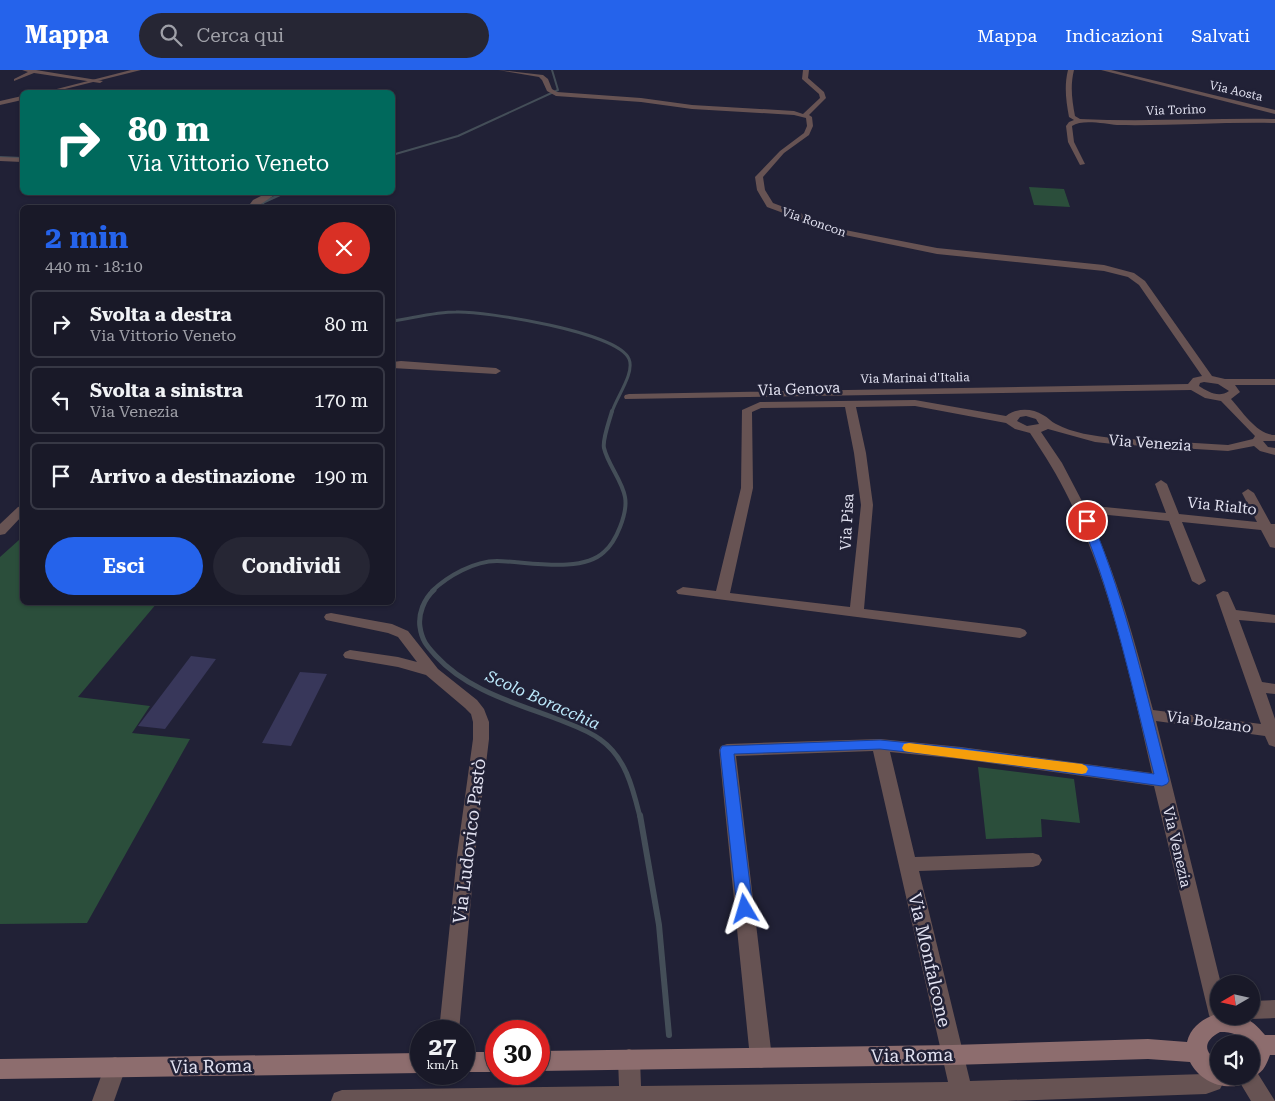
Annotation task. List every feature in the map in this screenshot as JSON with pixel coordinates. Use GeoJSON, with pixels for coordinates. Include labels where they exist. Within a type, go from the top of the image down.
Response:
{"type":"FeatureCollection","features":[{"type":"Feature","properties":{"kind":"main road"},"geometry":{"type":"LineString","coordinates":[[1210,1068],[1200,1060],[1195,1052],[1195,1043],[1198,1037],[1211,1025]]}},
{"type":"Feature","properties":{"kind":"main road"},"geometry":{"type":"LineString","coordinates":[[1249,1025],[1252,1035],[1267,1045]]}},
{"type":"Feature","properties":{"kind":"main road","name":"Via Roma"},"geometry":{"type":"LineString","coordinates":[[550,1061],[952,1055],[1148,1049],[1195,1052]]}},
{"type":"Feature","properties":{"kind":"main road","name":"Via Roma"},"geometry":{"type":"LineString","coordinates":[[0,1068],[410,1063]]}},
{"type":"Feature","properties":{"kind":"street"},"geometry":{"type":"LineString","coordinates":[[25,70],[100,81]]}},
{"type":"Feature","properties":{"kind":"street"},"geometry":{"type":"LineString","coordinates":[[57,90],[100,81],[138,70]]}},
{"type":"Feature","properties":{"kind":"street"},"geometry":{"type":"LineString","coordinates":[[501,70],[544,77],[551,92],[641,100],[686,107],[804,115],[810,112],[823,98],[822,94],[805,79],[806,70]]}},
{"type":"Feature","properties":{"kind":"street"},"geometry":{"type":"LineString","coordinates":[[1071,70],[1067,81],[1068,100],[1072,117],[1079,121]]}},
{"type":"Feature","properties":{"kind":"street","name":"Via Aosta"},"geometry":{"type":"LineString","coordinates":[[1104,70],[1275,112]]}},
{"type":"Feature","properties":{"kind":"street"},"geometry":{"type":"LineString","coordinates":[[16,80],[34,71]]}},
{"type":"Feature","properties":{"kind":"street"},"geometry":{"type":"LineString","coordinates":[[75,76],[89,73]]}},
{"type":"Feature","properties":{"kind":"street"},"geometry":{"type":"LineString","coordinates":[[0,102],[20,98]]}},
{"type":"Feature","properties":{"kind":"street","name":"Via Roncon"},"geometry":{"type":"LineString","coordinates":[[804,115],[809,117],[810,121],[806,134],[784,150],[759,177],[761,190],[770,205],[832,230],[926,250],[1104,268],[1132,275],[1142,283],[1209,379]]}},
{"type":"Feature","properties":{"kind":"street","name":"Via Torino"},"geometry":{"type":"LineString","coordinates":[[1079,121],[1119,123],[1230,120],[1275,121]]}},
{"type":"Feature","properties":{"kind":"street"},"geometry":{"type":"LineString","coordinates":[[1079,121],[1070,123],[1069,126],[1071,142],[1082,164]]}},
{"type":"Feature","properties":{"kind":"street"},"geometry":{"type":"LineString","coordinates":[[0,159],[20,160]]}},
{"type":"Feature","properties":{"kind":"street"},"geometry":{"type":"LineString","coordinates":[[253,205],[270,195]]}},
{"type":"Feature","properties":{"kind":"street"},"geometry":{"type":"LineString","coordinates":[[395,365],[401,364],[496,371]]}},
{"type":"Feature","properties":{"kind":"street"},"geometry":{"type":"LineString","coordinates":[[1275,382],[1225,382],[1209,379],[1194,382],[1194,387],[1206,394],[1223,397],[1247,388],[1275,387]]}},
{"type":"Feature","properties":{"kind":"street"},"geometry":{"type":"LineString","coordinates":[[1225,382],[1233,387],[1235,392]]}},
{"type":"Feature","properties":{"kind":"street","name":"Via Marinai d'Italia"},"geometry":{"type":"LineString","coordinates":[[629,397],[1194,387]]}},
{"type":"Feature","properties":{"kind":"street","name":"Via Marinai d'Italia"},"geometry":{"type":"LineString","coordinates":[[1026,413],[1024,402],[1027,398],[1058,395],[1082,389]]}},
{"type":"Feature","properties":{"kind":"street"},"geometry":{"type":"LineString","coordinates":[[1223,397],[1252,428],[1266,439],[1264,449],[1275,454]]}},
{"type":"Feature","properties":{"kind":"street","name":"Via Genova"},"geometry":{"type":"LineString","coordinates":[[722,596],[747,488],[747,410],[760,405],[914,402],[1010,420]]}},
{"type":"Feature","properties":{"kind":"street","name":"Via Pisa"},"geometry":{"type":"LineString","coordinates":[[850,403],[860,453],[867,505],[857,613]]}},
{"type":"Feature","properties":{"kind":"street"},"geometry":{"type":"LineString","coordinates":[[1010,420],[1013,415],[1026,413]]}},
{"type":"Feature","properties":{"kind":"street","name":"Via Venezia"},"geometry":{"type":"LineString","coordinates":[[1026,413],[1040,417],[1040,426],[1080,508],[1104,563],[1116,599],[1146,714],[1210,985]]}},
{"type":"Feature","properties":{"kind":"street","name":"Via Venezia"},"geometry":{"type":"LineString","coordinates":[[1010,420],[1018,427],[1052,427],[1103,440],[1228,448],[1266,439]]}},
{"type":"Feature","properties":{"kind":"street","name":"Via Rialto"},"geometry":{"type":"LineString","coordinates":[[1162,484],[1199,581]]}},
{"type":"Feature","properties":{"kind":"street","name":"Via Rialto"},"geometry":{"type":"LineString","coordinates":[[1248,493],[1270,527],[1275,544]]}},
{"type":"Feature","properties":{"kind":"street","name":"Via Rialto"},"geometry":{"type":"LineString","coordinates":[[1080,508],[1270,527]]}},
{"type":"Feature","properties":{"kind":"street"},"geometry":{"type":"LineString","coordinates":[[0,531],[20,512]]}},
{"type":"Feature","properties":{"kind":"street"},"geometry":{"type":"LineString","coordinates":[[683,592],[1020,633]]}},
{"type":"Feature","properties":{"kind":"street"},"geometry":{"type":"LineString","coordinates":[[1222,595],[1273,736]]}},
{"type":"Feature","properties":{"kind":"street"},"geometry":{"type":"LineString","coordinates":[[1229,614],[1275,619]]}},
{"type":"Feature","properties":{"kind":"street","name":"Via Ludovico Pastò"},"geometry":{"type":"LineString","coordinates":[[331,617],[392,629],[403,634],[433,673],[471,704],[482,722],[466,855],[450,1020]]}},
{"type":"Feature","properties":{"kind":"street","name":"Via Ludovico Pastò"},"geometry":{"type":"LineString","coordinates":[[350,656],[398,662],[433,673]]}},
{"type":"Feature","properties":{"kind":"street"},"geometry":{"type":"LineString","coordinates":[[1255,686],[1275,689]]}},
{"type":"Feature","properties":{"kind":"street","name":"Via Bolzano"},"geometry":{"type":"LineString","coordinates":[[1146,714],[1273,736]]}},
{"type":"Feature","properties":{"kind":"street"},"geometry":{"type":"LineString","coordinates":[[761,1058],[727,750],[880,744],[961,753],[1162,781]]}},
{"type":"Feature","properties":{"kind":"street","name":"Via Monfalcone"},"geometry":{"type":"LineString","coordinates":[[880,744],[952,1055]]}},
{"type":"Feature","properties":{"kind":"street"},"geometry":{"type":"LineString","coordinates":[[909,864],[1033,860]]}},
{"type":"Feature","properties":{"kind":"street"},"geometry":{"type":"LineString","coordinates":[[1260,1014],[1275,1009]]}},
{"type":"Feature","properties":{"kind":"street"},"geometry":{"type":"LineString","coordinates":[[952,1055],[962,1096]]}},
{"type":"Feature","properties":{"kind":"street"},"geometry":{"type":"LineString","coordinates":[[629,1059],[630,1096]]}},
{"type":"Feature","properties":{"kind":"street"},"geometry":{"type":"LineString","coordinates":[[103,1101],[115,1067]]}},
{"type":"Feature","properties":{"kind":"street"},"geometry":{"type":"LineString","coordinates":[[342,1101],[630,1096],[962,1096],[1210,1083]]}},
{"type":"Feature","properties":{"kind":"street"},"geometry":{"type":"LineString","coordinates":[[1253,1085],[1264,1101]]}},
{"type":"Feature","properties":{"kind":"green space"},"geometry":{"type":"Polygon","coordinates":[[[1029,187],[1064,189],[1070,207],[1034,205],[1029,187]]]}},
{"type":"Feature","properties":{"kind":"green space"},"geometry":{"type":"Polygon","coordinates":[[[20,540],[20,605],[155,605],[78,697],[150,706],[132,733],[190,739],[87,923],[0,924],[0,557],[20,540]]]}},
{"type":"Feature","properties":{"kind":"green space"},"geometry":{"type":"Polygon","coordinates":[[[978,767],[1074,779],[1080,823],[1041,819],[1042,837],[986,839],[978,767]]]}},
{"type":"Feature","properties":{"kind":"building"},"geometry":{"type":"Polygon","coordinates":[[[191,656],[216,659],[165,729],[138,726],[191,656]]]}},
{"type":"Feature","properties":{"kind":"building"},"geometry":{"type":"Polygon","coordinates":[[[300,672],[327,674],[291,746],[262,743],[300,672]]]}},
{"type":"Feature","properties":{"kind":"waterway","name":"Scolo Boracchia"},"geometry":{"type":"LineString","coordinates":[[395,154],[458,136],[558,90],[552,70]]}},
{"type":"Feature","properties":{"kind":"waterway"},"geometry":{"type":"LineString","coordinates":[[0,157],[20,158]]}},
{"type":"Feature","properties":{"kind":"waterway","name":"Scolo Boracchia"},"geometry":{"type":"LineString","coordinates":[[262,205],[279,195]]}},
{"type":"Feature","properties":{"kind":"waterway","name":"Scolo Boracchia"},"geometry":{"type":"LineString","coordinates":[[395,320],[456,312],[494,315],[549,325],[601,340],[620,349],[629,359],[630,365],[627,378],[612,412]]}},
{"type":"Feature","properties":{"kind":"waterway","name":"Scolo Boracchia"},"geometry":{"type":"LineString","coordinates":[[432,591],[462,570],[479,564],[497,561],[567,565],[594,559],[604,552],[617,534],[625,511],[625,497],[604,448],[605,435],[612,411]]}},
{"type":"Feature","properties":{"kind":"waterway","name":"Scolo Boracchia"},"geometry":{"type":"LineString","coordinates":[[434,590],[422,607],[420,622],[424,640],[436,656],[448,668],[477,687],[508,701],[580,728],[591,733],[610,747],[627,775],[640,817]]}},
{"type":"Feature","properties":{"kind":"waterway","name":"Scolo Boracchia"},"geometry":{"type":"LineString","coordinates":[[640,815],[659,925],[669,1035]]}},
{"type":"Feature","properties":{"kind":"slow traffic"},"geometry":{"type":"LineString","coordinates":[[909,748],[1082,769]]}},
{"type":"Feature","properties":{"kind":"route"},"geometry":{"type":"LineString","coordinates":[[745,909],[727,750],[880,744],[961,753],[1162,781],[1116,599],[1087,521]]}}]}
